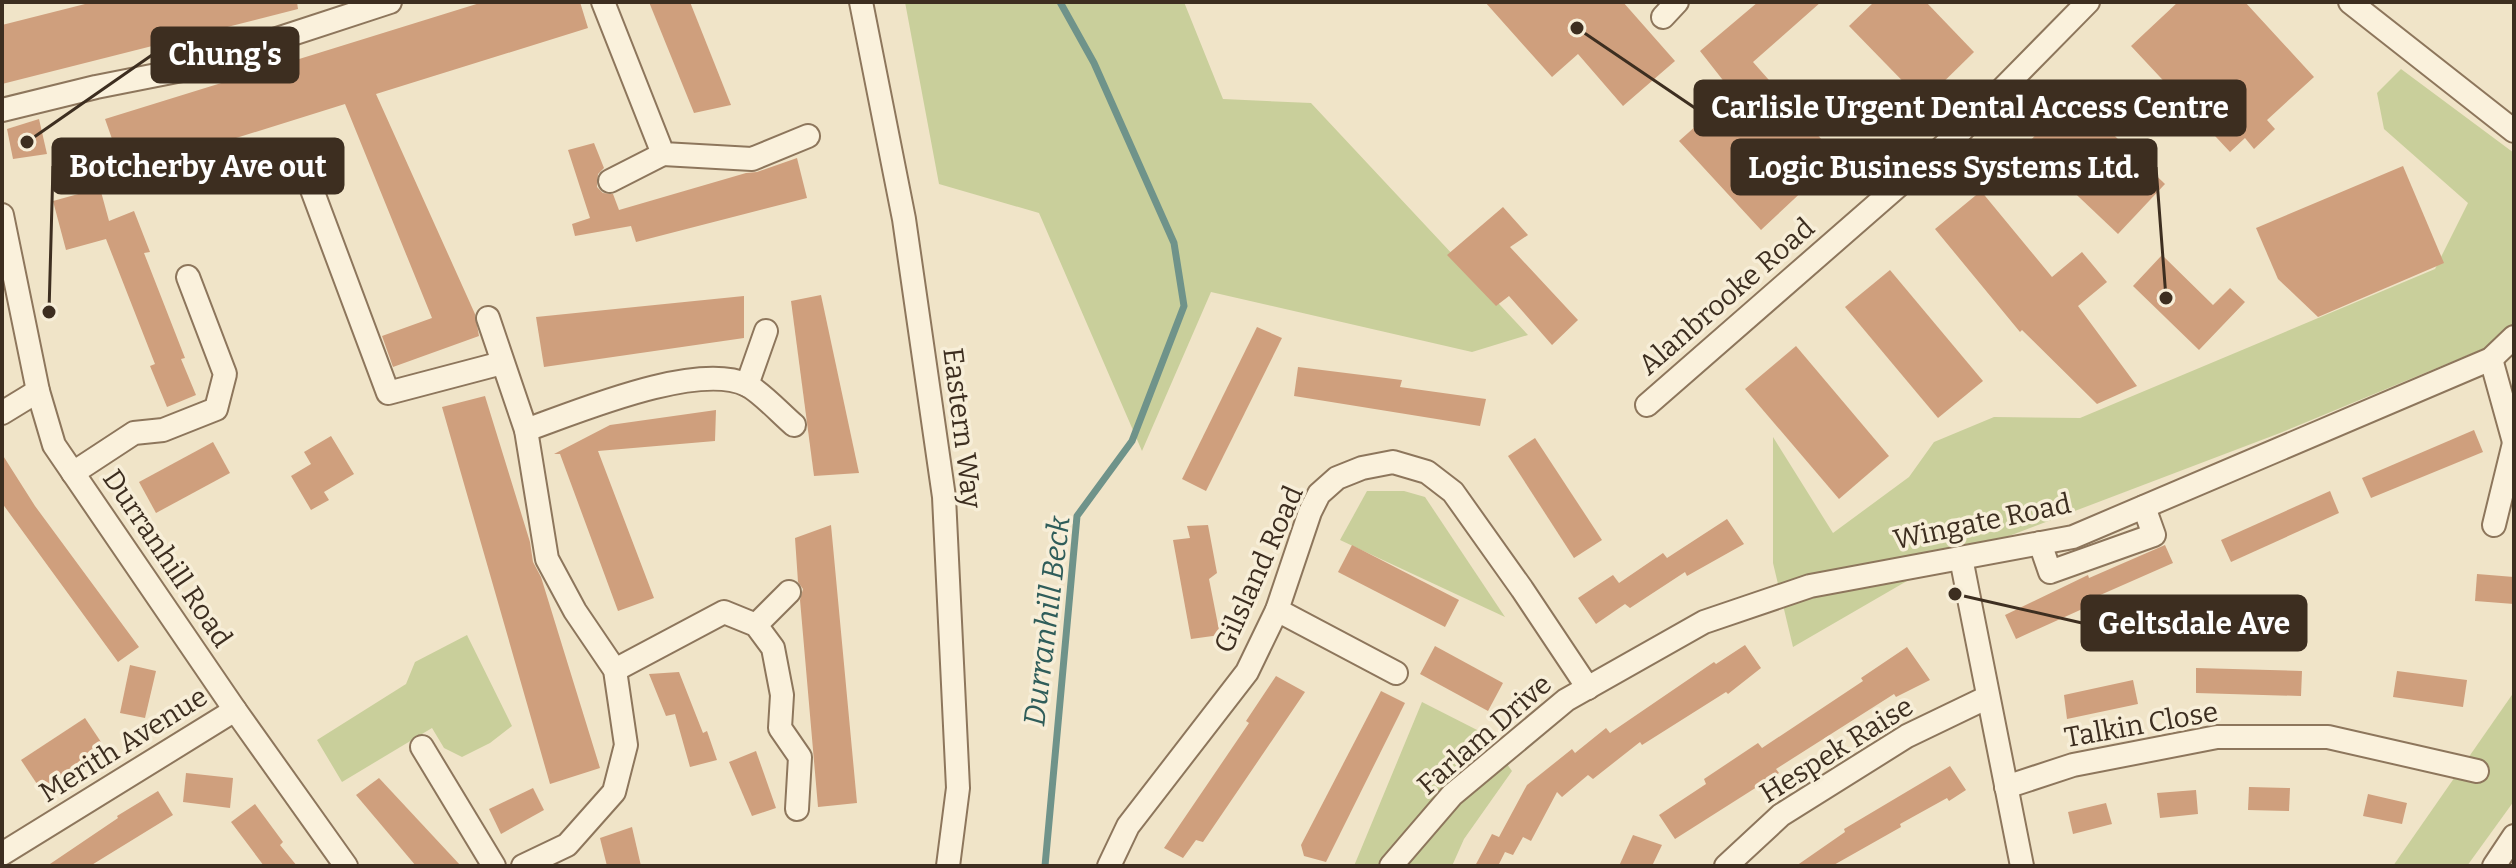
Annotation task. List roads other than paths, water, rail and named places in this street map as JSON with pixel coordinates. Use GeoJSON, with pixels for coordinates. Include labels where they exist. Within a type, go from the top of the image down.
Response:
{"type":"FeatureCollection","features":[{"type":"Feature","properties":{"kind":"street"},"geometry":{"type":"LineString","coordinates":[[2,110],[182,70],[390,2]]}},
{"type":"Feature","properties":{"kind":"street"},"geometry":{"type":"LineString","coordinates":[[603,2],[663,154]]}},
{"type":"Feature","properties":{"kind":"street","name":"Eastern Way"},"geometry":{"type":"LineString","coordinates":[[861,2],[904,219],[944,497],[958,788],[948,866]]}},
{"type":"Feature","properties":{"kind":"street","name":"Alanbrooke Road"},"geometry":{"type":"LineString","coordinates":[[1647,405],[1961,131],[2088,2]]}},
{"type":"Feature","properties":{"kind":"street"},"geometry":{"type":"LineString","coordinates":[[2350,2],[2514,131]]}},
{"type":"Feature","properties":{"kind":"street"},"geometry":{"type":"LineString","coordinates":[[610,181],[663,154],[752,159],[808,136]]}},
{"type":"Feature","properties":{"kind":"street"},"geometry":{"type":"LineString","coordinates":[[299,155],[388,393],[502,363]]}},
{"type":"Feature","properties":{"kind":"street","name":"Durranhill Road"},"geometry":{"type":"LineString","coordinates":[[2,215],[5,254],[54,445],[346,866]]}},
{"type":"Feature","properties":{"kind":"street"},"geometry":{"type":"LineString","coordinates":[[73,473],[134,433],[163,430],[216,409],[225,374],[188,277]]}},
{"type":"Feature","properties":{"kind":"street"},"geometry":{"type":"LineString","coordinates":[[488,318],[526,430],[547,559],[575,611],[615,670],[626,745],[614,792],[567,845],[536,863]]}},
{"type":"Feature","properties":{"kind":"street"},"geometry":{"type":"LineString","coordinates":[[747,385],[766,331]]}},
{"type":"Feature","properties":{"kind":"street","name":"Wingate Road"},"geometry":{"type":"LineString","coordinates":[[1588,688],[1704,622],[1810,586],[2073,537],[2491,359],[2514,337]]}},
{"type":"Feature","properties":{"kind":"street"},"geometry":{"type":"LineString","coordinates":[[2491,359],[2514,442],[2494,525]]}},
{"type":"Feature","properties":{"kind":"street"},"geometry":{"type":"LineString","coordinates":[[526,430],[647,388],[712,378],[747,385],[794,425]]}},
{"type":"Feature","properties":{"kind":"street"},"geometry":{"type":"LineString","coordinates":[[2,413],[38,391]]}},
{"type":"Feature","properties":{"kind":"street","name":"Gilsland Road"},"geometry":{"type":"LineString","coordinates":[[1109,866],[1128,826],[1247,672],[1277,610],[1319,494],[1337,478],[1362,468],[1393,462],[1427,472],[1453,492],[1588,688]]}},
{"type":"Feature","properties":{"kind":"street"},"geometry":{"type":"LineString","coordinates":[[1961,558],[2022,866]]}},
{"type":"Feature","properties":{"kind":"street"},"geometry":{"type":"LineString","coordinates":[[756,625],[789,592]]}},
{"type":"Feature","properties":{"kind":"street"},"geometry":{"type":"LineString","coordinates":[[1277,610],[1396,673]]}},
{"type":"Feature","properties":{"kind":"street"},"geometry":{"type":"LineString","coordinates":[[615,670],[724,612],[756,625],[773,648],[782,695],[780,728],[800,757],[797,809]]}},
{"type":"Feature","properties":{"kind":"street","name":"Farlam Drive"},"geometry":{"type":"LineString","coordinates":[[1391,866],[1452,795],[1566,700],[1588,688]]}},
{"type":"Feature","properties":{"kind":"street","name":"Hespek Raise"},"geometry":{"type":"LineString","coordinates":[[1726,866],[1781,815],[1907,736],[1988,697]]}},
{"type":"Feature","properties":{"kind":"street","name":"Merith Avenue"},"geometry":{"type":"LineString","coordinates":[[2,854],[235,710]]}},
{"type":"Feature","properties":{"kind":"street","name":"Talkin Close"},"geometry":{"type":"LineString","coordinates":[[2006,787],[2073,765],[2217,737],[2328,737],[2477,771]]}},
{"type":"Feature","properties":{"kind":"street"},"geometry":{"type":"LineString","coordinates":[[422,747],[494,866]]}},
{"type":"Feature","properties":{"kind":"street"},"geometry":{"type":"LineString","coordinates":[[2494,866],[2514,836]]}},
{"type":"Feature","properties":{"kind":"waterway","name":"Durranhill Beck"},"geometry":{"type":"LineString","coordinates":[[1045,866],[1077,516],[1132,441],[1184,306],[1174,243],[1094,63],[1060,2]]}},
{"type":"Feature","properties":{"kind":"place","name":"Carlisle Urgent Dental Access Centre"},"geometry":{"type":"Point","coordinates":[1577,28]}},
{"type":"Feature","properties":{"kind":"place","name":"Chung's"},"geometry":{"type":"Point","coordinates":[27,142]}},
{"type":"Feature","properties":{"kind":"place","name":"Logic Business Systems Ltd."},"geometry":{"type":"Point","coordinates":[2166,298]}},
{"type":"Feature","properties":{"kind":"place","name":"Botcherby Ave out"},"geometry":{"type":"Point","coordinates":[49,312]}},
{"type":"Feature","properties":{"kind":"place","name":"Geltsdale Ave"},"geometry":{"type":"Point","coordinates":[1955,594]}}]}
